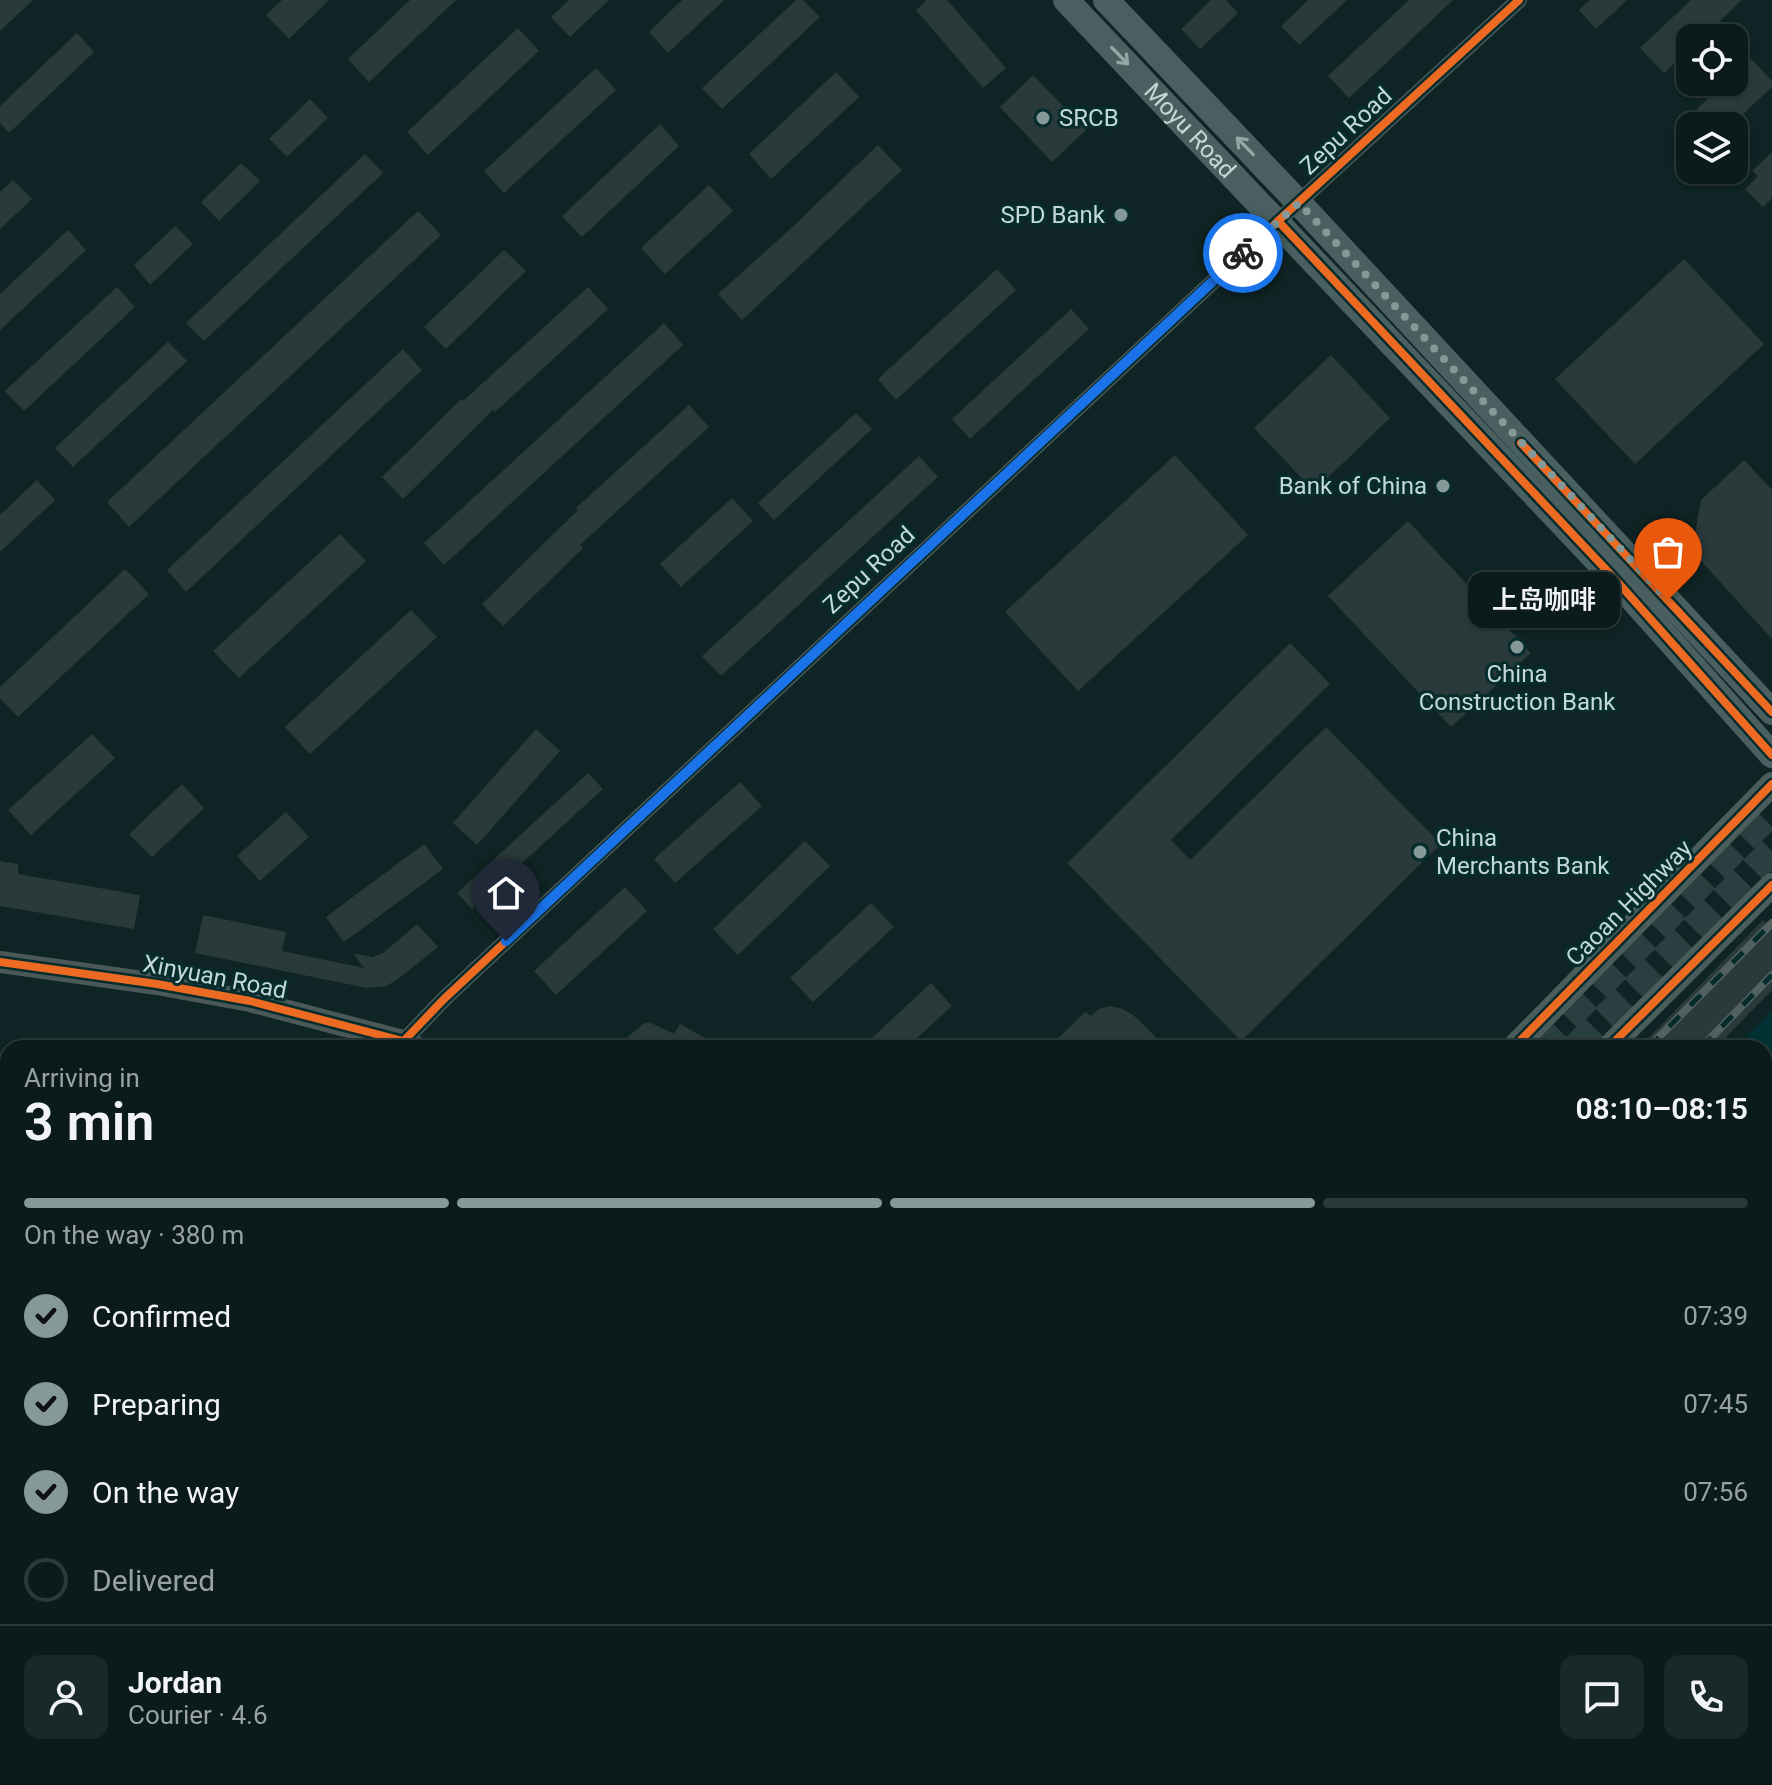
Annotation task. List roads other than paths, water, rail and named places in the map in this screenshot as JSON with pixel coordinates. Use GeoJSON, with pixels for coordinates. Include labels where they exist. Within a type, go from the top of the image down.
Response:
{"type":"FeatureCollection","features":[{"type":"Feature","properties":{"kind":"main road","name":"Moyu Road"},"geometry":{"type":"LineString","coordinates":[[1066,0],[1613,577],[1772,755]]}},
{"type":"Feature","properties":{"kind":"main road","name":"Moyu Road"},"geometry":{"type":"LineString","coordinates":[[1106,0],[1772,712]]}},
{"type":"Feature","properties":{"kind":"main road","name":"Caoan Highway"},"geometry":{"type":"LineString","coordinates":[[1521,1040],[1772,784]]}},
{"type":"Feature","properties":{"kind":"main road"},"geometry":{"type":"LineString","coordinates":[[1616,1040],[1772,885]]}},
{"type":"Feature","properties":{"kind":"street","name":"Zepu Road"},"geometry":{"type":"LineString","coordinates":[[411,1040],[444,999],[1519,0]]}},
{"type":"Feature","properties":{"kind":"street","name":"Xinyuan Road"},"geometry":{"type":"LineString","coordinates":[[0,962],[157,984],[250,1001],[385,1040]]}},
{"type":"Feature","properties":{"kind":"tunnel"},"geometry":{"type":"LineString","coordinates":[[1546,1040],[1772,811]]}},
{"type":"Feature","properties":{"kind":"tunnel"},"geometry":{"type":"LineString","coordinates":[[1583,1040],[1772,851]]}},
{"type":"Feature","properties":{"kind":"railway"},"geometry":{"type":"LineString","coordinates":[[1656,1040],[1772,923]]}},
{"type":"Feature","properties":{"kind":"railway"},"geometry":{"type":"LineString","coordinates":[[1709,1040],[1772,975]]}},
{"type":"Feature","properties":{"kind":"place","name":"SRCB"},"geometry":{"type":"Point","coordinates":[1043,118]}},
{"type":"Feature","properties":{"kind":"place","name":"SPD Bank"},"geometry":{"type":"Point","coordinates":[1121,215]}},
{"type":"Feature","properties":{"kind":"place","name":"Bank of China"},"geometry":{"type":"Point","coordinates":[1443,486]}},
{"type":"Feature","properties":{"kind":"place","name":"上岛咖啡"},"geometry":{"type":"Point","coordinates":[1668,600]}},
{"type":"Feature","properties":{"kind":"place","name":"China Construction Bank"},"geometry":{"type":"Point","coordinates":[1517,647]}},
{"type":"Feature","properties":{"kind":"place","name":"China Merchants Bank"},"geometry":{"type":"Point","coordinates":[1420,852]}}]}
